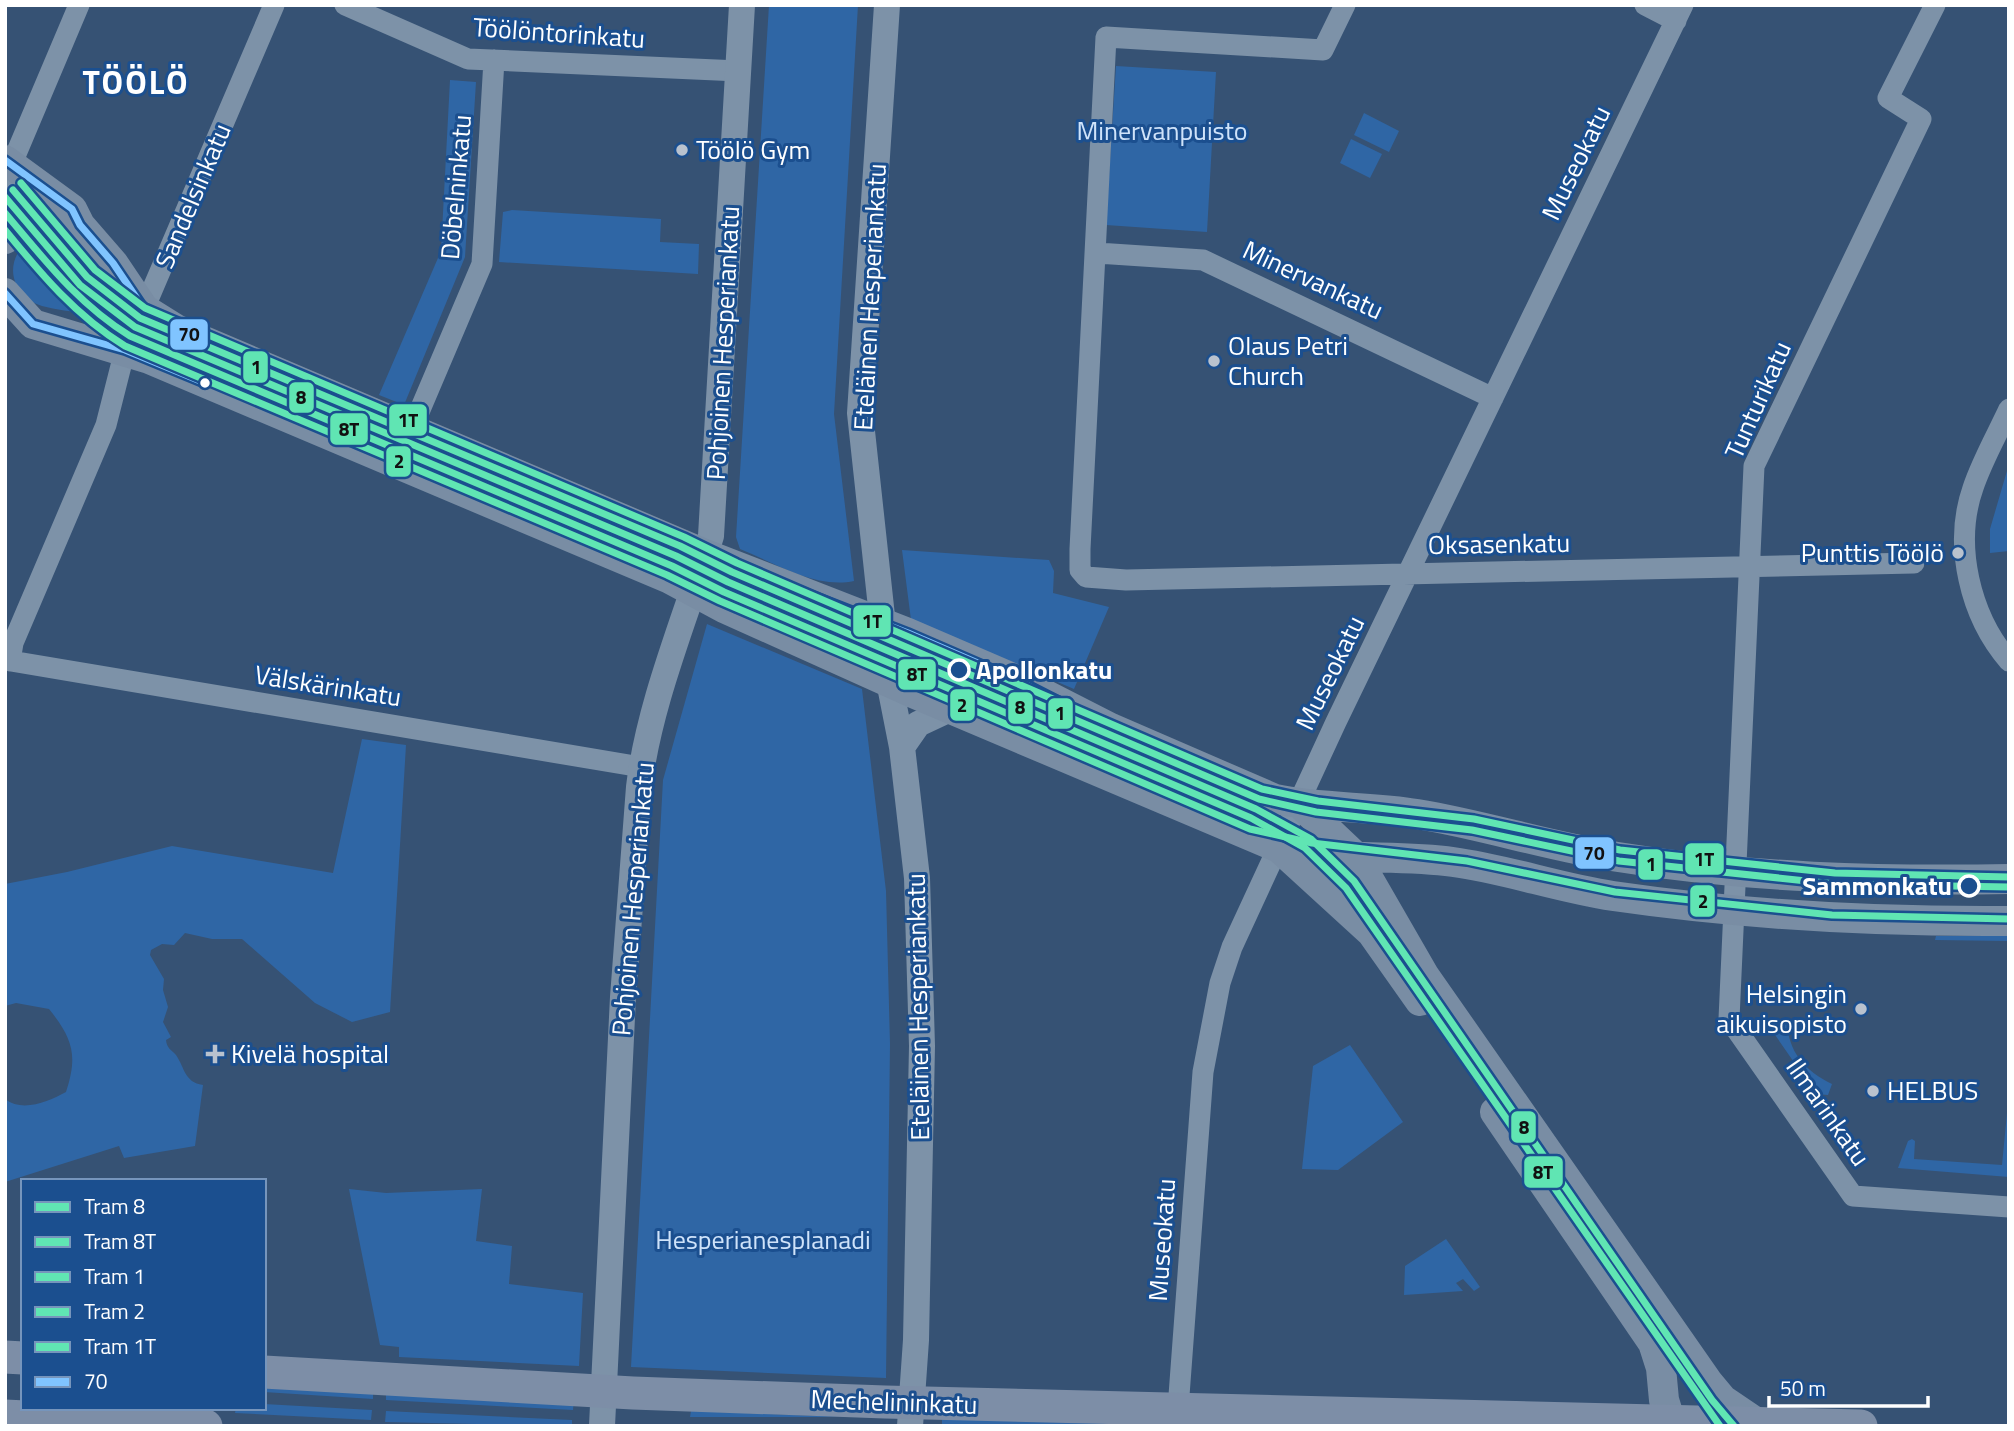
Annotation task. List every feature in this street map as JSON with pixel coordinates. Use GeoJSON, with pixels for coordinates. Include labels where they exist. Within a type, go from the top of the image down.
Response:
{"type":"FeatureCollection","features":[{"type":"Feature","properties":{"kind":"main road"},"geometry":{"type":"LineString","coordinates":[[7,168],[72,209],[80,225],[113,263],[144,309],[176,330],[705,554],[1004,675],[1111,728],[1251,789],[1300,804],[1387,809],[1619,858],[1737,870],[1859,878],[2009,879]]}},
{"type":"Feature","properties":{"kind":"main road"},"geometry":{"type":"LineString","coordinates":[[5,239],[29,226],[80,225]]}},
{"type":"Feature","properties":{"kind":"main road"},"geometry":{"type":"LineString","coordinates":[[5,293],[19,323],[125,350],[693,591],[724,608],[950,709],[1279,848],[1299,853],[1356,858],[1456,863],[1612,896],[1735,909],[1859,919],[2009,922]]}},
{"type":"Feature","properties":{"kind":"main road","name":"Sandelsinkatu"},"geometry":{"type":"LineString","coordinates":[[125,350],[144,309]]}},
{"type":"Feature","properties":{"kind":"main road"},"geometry":{"type":"LineString","coordinates":[[1300,804],[1356,858],[1424,975],[1708,1382],[1723,1401],[1757,1423]]}},
{"type":"Feature","properties":{"kind":"main road"},"geometry":{"type":"LineString","coordinates":[[1279,848],[1372,933],[1653,1343],[1661,1367],[1670,1423]]}},
{"type":"Feature","properties":{"kind":"main road","name":"Mechelininkatu"},"geometry":{"type":"LineString","coordinates":[[266,1372],[910,1414],[1178,1409],[1861,1426]]}},
{"type":"Feature","properties":{"kind":"main road"},"geometry":{"type":"LineString","coordinates":[[5,1416],[206,1426]]}},
{"type":"Feature","properties":{"kind":"street"},"geometry":{"type":"LineString","coordinates":[[7,168],[79,5]]}},
{"type":"Feature","properties":{"kind":"street","name":"Sandelsinkatu"},"geometry":{"type":"LineString","coordinates":[[144,309],[274,5]]}},
{"type":"Feature","properties":{"kind":"street","name":"Töölöntorinkatu"},"geometry":{"type":"LineString","coordinates":[[345,5],[468,59],[738,72]]}},
{"type":"Feature","properties":{"kind":"street","name":"Pohjoinen Hesperiankatu"},"geometry":{"type":"LineString","coordinates":[[602,1426],[623,997],[641,767],[705,554],[712,518],[742,5]]}},
{"type":"Feature","properties":{"kind":"street","name":"Eteläinen Hesperiankatu"},"geometry":{"type":"LineString","coordinates":[[887,5],[860,412],[889,681],[902,747],[917,878],[923,988],[916,1340],[910,1414]]}},
{"type":"Feature","properties":{"kind":"street"},"geometry":{"type":"LineString","coordinates":[[1097,253],[1095,229],[1106,37],[1323,50],[1345,5]]}},
{"type":"Feature","properties":{"kind":"street"},"geometry":{"type":"LineString","coordinates":[[1645,5],[1680,13]]}},
{"type":"Feature","properties":{"kind":"street","name":"Tunturikatu"},"geometry":{"type":"LineString","coordinates":[[1737,870],[1754,466],[1921,119],[1888,98],[1935,5]]}},
{"type":"Feature","properties":{"kind":"street","name":"Museokatu"},"geometry":{"type":"LineString","coordinates":[[1178,1409],[1202,1084],[1211,1027],[1232,947],[1336,722],[1680,13]]}},
{"type":"Feature","properties":{"kind":"street","name":"Döbelninkatu"},"geometry":{"type":"LineString","coordinates":[[411,430],[482,264],[494,60]]}},
{"type":"Feature","properties":{"kind":"street","name":"Minervankatu"},"geometry":{"type":"LineString","coordinates":[[1097,253],[1203,260],[1493,398]]}},
{"type":"Feature","properties":{"kind":"street","name":"Oksasenkatu"},"geometry":{"type":"LineString","coordinates":[[1097,253],[1080,555],[1080,570],[1086,578],[1118,580],[1914,563]]}},
{"type":"Feature","properties":{"kind":"street","name":"Sandelsinkatu"},"geometry":{"type":"LineString","coordinates":[[8,660],[106,425],[125,350]]}},
{"type":"Feature","properties":{"kind":"street"},"geometry":{"type":"LineString","coordinates":[[2009,409],[1972,488],[1965,536],[1974,599],[1986,628],[2009,661]]}},
{"type":"Feature","properties":{"kind":"street","name":"Välskärinkatu"},"geometry":{"type":"LineString","coordinates":[[8,660],[641,767]]}},
{"type":"Feature","properties":{"kind":"street"},"geometry":{"type":"LineString","coordinates":[[902,747],[918,724],[950,709]]}},
{"type":"Feature","properties":{"kind":"street","name":"Ilmarinkatu"},"geometry":{"type":"LineString","coordinates":[[1737,870],[1729,1019],[1853,1196],[2009,1207]]}},
{"type":"Feature","properties":{"kind":"green space"},"geometry":{"type":"Polygon","coordinates":[[[769,5],[858,5],[834,414],[854,581],[825,581],[795,573],[740,549],[736,537],[769,5]]]}},
{"type":"Feature","properties":{"kind":"green space","name":"Minervanpuisto"},"geometry":{"type":"Polygon","coordinates":[[[1116,66],[1216,72],[1207,232],[1106,225],[1116,66]]]}},
{"type":"Feature","properties":{"kind":"green space"},"geometry":{"type":"Polygon","coordinates":[[[450,80],[476,82],[465,257],[404,405],[379,395],[441,251],[450,80]]]}},
{"type":"Feature","properties":{"kind":"green space"},"geometry":{"type":"Polygon","coordinates":[[[1364,113],[1399,131],[1389,152],[1354,135],[1364,113]]]}},
{"type":"Feature","properties":{"kind":"green space"},"geometry":{"type":"Polygon","coordinates":[[[1351,139],[1382,154],[1370,178],[1340,163],[1351,139]]]}},
{"type":"Feature","properties":{"kind":"green space"},"geometry":{"type":"Polygon","coordinates":[[[512,210],[661,219],[660,242],[699,244],[698,274],[499,262],[503,212],[512,210]]]}},
{"type":"Feature","properties":{"kind":"green space"},"geometry":{"type":"Polygon","coordinates":[[[45,238],[66,247],[85,261],[98,279],[105,302],[70,269],[45,238]]]}},
{"type":"Feature","properties":{"kind":"green space"},"geometry":{"type":"Polygon","coordinates":[[[25,244],[87,314],[42,306],[24,295],[14,279],[13,270],[18,252],[25,244]]]}},
{"type":"Feature","properties":{"kind":"green space"},"geometry":{"type":"Polygon","coordinates":[[[2009,464],[2009,551],[1990,553],[1990,529],[2009,464]]]}},
{"type":"Feature","properties":{"kind":"green space"},"geometry":{"type":"Polygon","coordinates":[[[902,550],[1049,560],[1054,571],[1053,593],[1109,607],[1074,689],[911,620],[902,550]]]}},
{"type":"Feature","properties":{"kind":"green space","name":"Hesperianesplanadi"},"geometry":{"type":"Polygon","coordinates":[[[707,624],[862,689],[886,891],[890,1044],[886,1378],[631,1367],[663,780],[707,624]]]}},
{"type":"Feature","properties":{"kind":"green space"},"geometry":{"type":"Polygon","coordinates":[[[362,739],[406,745],[390,1012],[352,1022],[315,1003],[242,939],[212,939],[185,933],[174,945],[162,944],[151,950],[150,955],[164,979],[163,990],[168,1007],[163,1022],[171,1037],[166,1040],[167,1045],[176,1055],[188,1078],[203,1085],[195,1146],[124,1158],[119,1146],[5,1182],[5,1099],[12,1103],[28,1105],[44,1102],[66,1092],[72,1057],[68,1039],[49,1009],[16,1003],[5,1006],[5,884],[172,846],[333,873],[362,739]]]}},
{"type":"Feature","properties":{"kind":"green space"},"geometry":{"type":"Polygon","coordinates":[[[1936,936],[2009,936],[2009,941],[1935,940],[1936,936]]]}},
{"type":"Feature","properties":{"kind":"green space"},"geometry":{"type":"Polygon","coordinates":[[[1764,1019],[1787,1021],[1791,1042],[1800,1059],[1806,1067],[1832,1084],[1828,1095],[1816,1094],[1764,1019]]]}},
{"type":"Feature","properties":{"kind":"green space"},"geometry":{"type":"Polygon","coordinates":[[[1350,1045],[1403,1122],[1338,1170],[1302,1169],[1313,1066],[1350,1045]]]}},
{"type":"Feature","properties":{"kind":"green space"},"geometry":{"type":"Polygon","coordinates":[[[2009,1092],[2009,1177],[1898,1168],[1908,1141],[1912,1139],[1915,1141],[1914,1159],[2002,1165],[2009,1092]]]}},
{"type":"Feature","properties":{"kind":"green space"},"geometry":{"type":"Polygon","coordinates":[[[349,1189],[386,1193],[482,1189],[476,1241],[512,1246],[509,1284],[583,1293],[579,1366],[399,1357],[399,1347],[380,1345],[349,1189]]]}},
{"type":"Feature","properties":{"kind":"green space"},"geometry":{"type":"Polygon","coordinates":[[[1446,1239],[1480,1287],[1474,1291],[1463,1279],[1456,1283],[1463,1291],[1404,1295],[1405,1266],[1446,1239]]]}},
{"type":"Feature","properties":{"kind":"green space"},"geometry":{"type":"Polygon","coordinates":[[[266,1383],[373,1389],[373,1399],[266,1392],[266,1383]]]}},
{"type":"Feature","properties":{"kind":"green space"},"geometry":{"type":"Polygon","coordinates":[[[386,1389],[574,1399],[573,1410],[386,1400],[386,1389]]]}},
{"type":"Feature","properties":{"kind":"green space"},"geometry":{"type":"Polygon","coordinates":[[[266,1404],[372,1410],[371,1420],[235,1413],[236,1410],[266,1410],[266,1404]]]}},
{"type":"Feature","properties":{"kind":"green space"},"geometry":{"type":"Polygon","coordinates":[[[386,1411],[572,1420],[572,1426],[385,1422],[386,1411]]]}},
{"type":"Feature","properties":{"kind":"green space"},"geometry":{"type":"Polygon","coordinates":[[[691,1411],[845,1417],[690,1417],[691,1411]]]}},
{"type":"Feature","properties":{"kind":"green space"},"geometry":{"type":"Polygon","coordinates":[[[942,1413],[1175,1426],[942,1424],[942,1413]]]}},
{"type":"Feature","properties":{"kind":"tram line","name":"1T"},"geometry":{"type":"LineString","coordinates":[[21,183],[95,270],[145,308],[684,537],[737,563],[1262,789],[1318,801],[1474,819],[1620,850],[1835,873],[2009,877]]}},
{"type":"Feature","properties":{"kind":"tram line","name":"1"},"geometry":{"type":"LineString","coordinates":[[13,190],[87,277],[140,318],[680,546],[732,572],[1259,799],[1316,812],[1472,830],[1619,861],[1835,884],[2009,887]]}},
{"type":"Feature","properties":{"kind":"tram line","name":"8"},"geometry":{"type":"LineString","coordinates":[[5,197],[80,285],[135,327],[676,556],[728,582],[1256,809],[1311,839],[1354,881],[1712,1400],[1734,1426]]}},
{"type":"Feature","properties":{"kind":"tram line","name":"8T"},"geometry":{"type":"LineString","coordinates":[[5,213],[78,295],[130,336],[672,566],[724,592],[1251,818],[1305,848],[1346,888],[1720,1426]]}},
{"type":"Feature","properties":{"kind":"tram line","name":"2"},"geometry":{"type":"LineString","coordinates":[[5,230],[75,308],[125,346],[667,575],[720,601],[1250,829],[1312,843],[1467,861],[1615,892],[1832,915],[2009,919]]}},
{"type":"Feature","properties":{"kind":"transit line","name":"70"},"geometry":{"type":"LineString","coordinates":[[5,160],[72,209],[80,225],[113,263],[144,309],[176,329],[705,554],[908,633],[1017,680],[1111,728],[1275,799],[1417,814],[1593,853],[1715,870],[1862,878],[2009,879]]}},
{"type":"Feature","properties":{"kind":"transit line","name":"70"},"geometry":{"type":"LineString","coordinates":[[5,293],[33,324],[125,350],[205,383]]}},
{"type":"Feature","properties":{"kind":"place","name":"Töölö Gym"},"geometry":{"type":"Point","coordinates":[682,150]}},
{"type":"Feature","properties":{"kind":"place","name":"Olaus Petri Church"},"geometry":{"type":"Point","coordinates":[1214,361]}},
{"type":"Feature","properties":{"kind":"place","name":"Punttis Töölö"},"geometry":{"type":"Point","coordinates":[1958,553]}},
{"type":"Feature","properties":{"kind":"place","name":"Apollonkatu"},"geometry":{"type":"Point","coordinates":[959,670]}},
{"type":"Feature","properties":{"kind":"place","name":"Sammonkatu"},"geometry":{"type":"Point","coordinates":[1969,886]}},
{"type":"Feature","properties":{"kind":"place","name":"Helsingin aikuisopisto"},"geometry":{"type":"Point","coordinates":[1861,1009]}},
{"type":"Feature","properties":{"kind":"place","name":"Kivelä hospital"},"geometry":{"type":"Point","coordinates":[215,1054]}},
{"type":"Feature","properties":{"kind":"place","name":"HELBUS"},"geometry":{"type":"Point","coordinates":[1873,1091]}},
{"type":"Feature","properties":{"kind":"district","name":"TÖÖLÖ"},"geometry":{"type":"Point","coordinates":[136,82]}}]}
